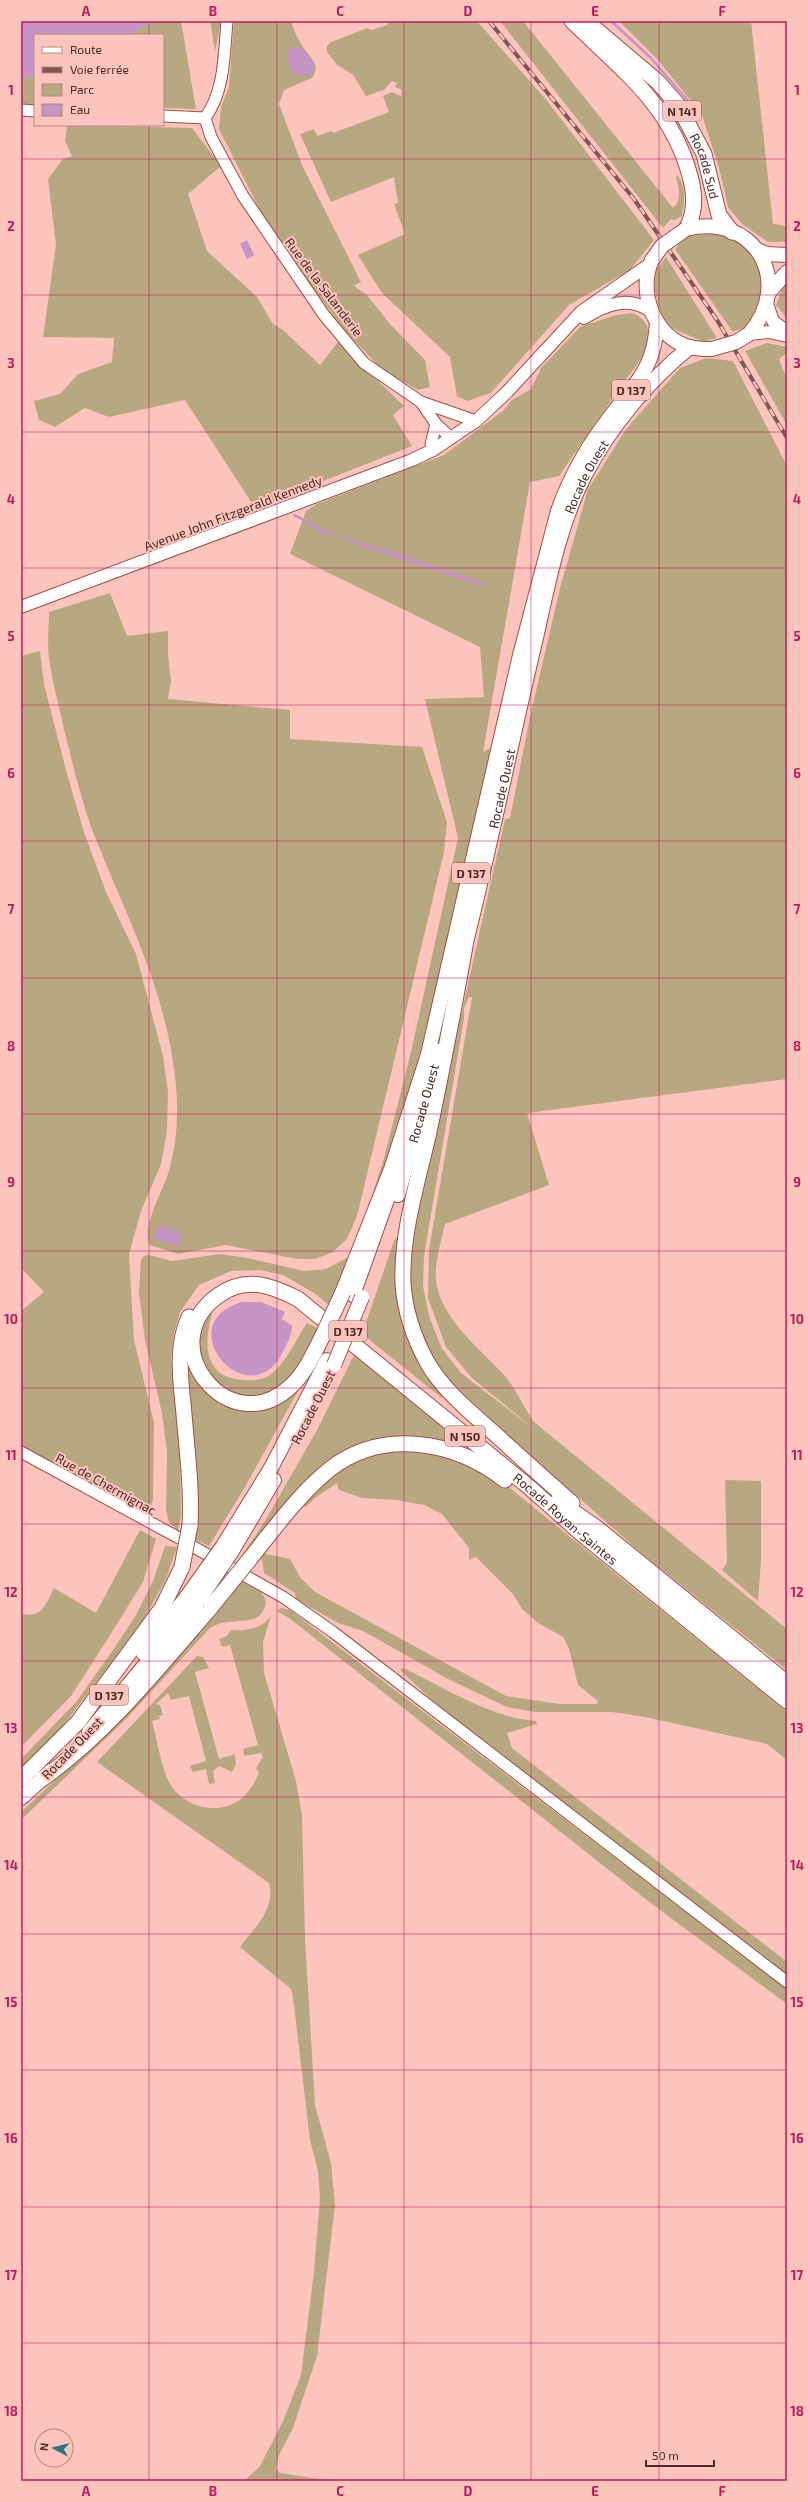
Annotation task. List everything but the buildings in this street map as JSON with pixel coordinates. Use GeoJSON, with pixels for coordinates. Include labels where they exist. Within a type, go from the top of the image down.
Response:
{"type":"FeatureCollection","features":[{"type":"Feature","properties":{"kind":"highway","name":"Rocade Sud"},"geometry":{"type":"LineString","coordinates":[[572,21],[646,92],[669,124],[686,161],[692,182],[694,209],[691,222],[686,229]]}},
{"type":"Feature","properties":{"kind":"highway","name":"Rocade Sud"},"geometry":{"type":"LineString","coordinates":[[586,21],[658,82],[678,105],[704,154],[719,214],[732,232]]}},
{"type":"Feature","properties":{"kind":"highway"},"geometry":{"type":"LineString","coordinates":[[465,946],[445,1059],[407,1229],[403,1266],[407,1312],[415,1336],[428,1363],[447,1388],[598,1529]]}},
{"type":"Feature","properties":{"kind":"highway","name":"Rocade Royan-Saintes"},"geometry":{"type":"LineString","coordinates":[[428,1053],[353,1295],[310,1362],[290,1387],[274,1398],[255,1402],[236,1401],[213,1390],[201,1376],[193,1358],[193,1335],[198,1320],[214,1299],[226,1290],[248,1284],[269,1286],[298,1299],[347,1336],[470,1440],[529,1487],[582,1535],[787,1701]]}},
{"type":"Feature","properties":{"kind":"highway","name":"Rocade Royan-Saintes"},"geometry":{"type":"LineString","coordinates":[[21,1779],[78,1722],[162,1608],[182,1566],[190,1525],[190,1493],[180,1368],[181,1345],[192,1311],[205,1295],[225,1281],[244,1275],[258,1275],[284,1282],[328,1308],[430,1396],[570,1510],[598,1529],[787,1683]]}},
{"type":"Feature","properties":{"kind":"highway"},"geometry":{"type":"LineString","coordinates":[[42,1779],[70,1760],[149,1678],[199,1602],[249,1560],[287,1514],[330,1469],[362,1452],[394,1444],[432,1445],[452,1450],[497,1473],[582,1535]]}},
{"type":"Feature","properties":{"kind":"main road"},"geometry":{"type":"LineString","coordinates":[[787,255],[767,254],[758,250],[747,240],[716,226],[698,226],[686,229],[662,246],[651,262],[646,287],[648,304],[655,317],[674,339],[690,347],[712,349],[736,342],[749,334],[762,316],[768,297],[787,272]]}},
{"type":"Feature","properties":{"kind":"main road"},"geometry":{"type":"LineString","coordinates":[[758,250],[767,268],[768,297],[773,321],[787,332]]}},
{"type":"Feature","properties":{"kind":"main road","name":"Avenue John Fitzgerald Kennedy"},"geometry":{"type":"LineString","coordinates":[[21,607],[398,465],[432,450],[456,436],[476,421],[507,392],[555,339],[582,312],[651,262]]}},
{"type":"Feature","properties":{"kind":"main road","name":"Avenue John Fitzgerald Kennedy"},"geometry":{"type":"LineString","coordinates":[[555,339],[591,314],[613,304],[633,302],[641,304],[655,317]]}},
{"type":"Feature","properties":{"kind":"main road","name":"Rocade Ouest"},"geometry":{"type":"LineString","coordinates":[[428,1053],[537,582],[564,494],[586,451],[603,426],[645,372],[655,347],[655,317]]}},
{"type":"Feature","properties":{"kind":"main road"},"geometry":{"type":"LineString","coordinates":[[749,334],[769,332],[787,336]]}},
{"type":"Feature","properties":{"kind":"main road","name":"Rocade Ouest"},"geometry":{"type":"LineString","coordinates":[[21,1787],[72,1737],[135,1664],[199,1602],[330,1362],[353,1295],[397,1198],[416,1134],[465,946],[548,585],[574,500],[599,451],[621,420],[664,371],[690,347]]}},
{"type":"Feature","properties":{"kind":"main road","name":"Rocade Ouest"},"geometry":{"type":"LineString","coordinates":[[21,1798],[42,1779]]}},
{"type":"Feature","properties":{"kind":"street"},"geometry":{"type":"LineString","coordinates":[[164,116],[205,118],[213,108],[219,92],[227,21]]}},
{"type":"Feature","properties":{"kind":"street"},"geometry":{"type":"LineString","coordinates":[[21,110],[34,111]]}},
{"type":"Feature","properties":{"kind":"street","name":"Rue de la Salanderie"},"geometry":{"type":"LineString","coordinates":[[205,118],[211,137],[243,196],[324,315],[364,363],[421,402],[436,424],[456,436]]}},
{"type":"Feature","properties":{"kind":"street"},"geometry":{"type":"LineString","coordinates":[[421,402],[450,414],[476,421]]}},
{"type":"Feature","properties":{"kind":"street"},"geometry":{"type":"LineString","coordinates":[[450,414],[456,436]]}},
{"type":"Feature","properties":{"kind":"street"},"geometry":{"type":"LineString","coordinates":[[432,450],[436,424]]}},
{"type":"Feature","properties":{"kind":"street","name":"Rue de Chermignac"},"geometry":{"type":"LineString","coordinates":[[21,1452],[178,1538]]}},
{"type":"Feature","properties":{"kind":"street"},"geometry":{"type":"LineString","coordinates":[[192,1546],[283,1597],[333,1632],[787,1982]]}},
{"type":"Feature","properties":{"kind":"green space"},"geometry":{"type":"Polygon","coordinates":[[[153,21],[181,21],[196,109],[164,108],[164,34],[131,34],[153,21]]]}},
{"type":"Feature","properties":{"kind":"green space"},"geometry":{"type":"Polygon","coordinates":[[[209,21],[221,21],[215,52],[211,25],[209,21]]]}},
{"type":"Feature","properties":{"kind":"green space"},"geometry":{"type":"Polygon","coordinates":[[[234,21],[291,22],[299,40],[315,64],[315,73],[312,78],[284,90],[279,104],[302,165],[361,282],[354,286],[367,295],[390,324],[425,360],[430,387],[418,390],[382,370],[342,327],[269,228],[219,129],[221,107],[229,87],[234,21]]]}},
{"type":"Feature","properties":{"kind":"green space"},"geometry":{"type":"Polygon","coordinates":[[[389,21],[477,21],[548,102],[654,240],[630,270],[569,305],[491,393],[467,401],[457,396],[450,357],[382,293],[358,255],[405,234],[394,204],[398,203],[394,177],[331,202],[300,134],[314,129],[317,136],[332,131],[333,133],[389,112],[383,96],[392,92],[401,96],[402,90],[395,87],[397,83],[392,81],[384,90],[366,96],[353,75],[337,65],[327,52],[327,46],[331,42],[367,28],[372,30],[387,25],[389,21]]]}},
{"type":"Feature","properties":{"kind":"green space"},"geometry":{"type":"Polygon","coordinates":[[[500,21],[523,21],[673,208],[679,197],[676,178],[677,175],[684,189],[682,216],[675,220],[671,219],[663,228],[500,21]]]}},
{"type":"Feature","properties":{"kind":"green space"},"geometry":{"type":"Polygon","coordinates":[[[619,21],[751,21],[773,224],[787,226],[787,242],[768,242],[742,224],[728,207],[719,168],[702,115],[659,61],[619,21]]]}},
{"type":"Feature","properties":{"kind":"green space"},"geometry":{"type":"Polygon","coordinates":[[[34,76],[34,107],[21,106],[21,78],[34,76]]]}},
{"type":"Feature","properties":{"kind":"green space"},"geometry":{"type":"Polygon","coordinates":[[[67,126],[192,128],[221,166],[188,194],[207,251],[257,297],[273,324],[283,330],[320,365],[338,342],[404,406],[393,415],[412,446],[255,508],[185,400],[109,417],[85,408],[55,427],[39,420],[34,401],[60,394],[78,374],[112,362],[114,338],[43,337],[56,245],[48,179],[63,159],[72,156],[65,141],[67,126]]]}},
{"type":"Feature","properties":{"kind":"green space"},"geometry":{"type":"Polygon","coordinates":[[[710,234],[727,237],[741,245],[752,255],[758,269],[761,284],[759,299],[753,315],[743,329],[732,331],[675,249],[686,236],[710,234]]]}},
{"type":"Feature","properties":{"kind":"green space"},"geometry":{"type":"Polygon","coordinates":[[[666,257],[717,338],[702,341],[678,331],[669,325],[661,313],[654,288],[656,270],[666,257]]]}},
{"type":"Feature","properties":{"kind":"green space"},"geometry":{"type":"Polygon","coordinates":[[[787,282],[787,318],[776,305],[784,283],[787,282]]]}},
{"type":"Feature","properties":{"kind":"green space"},"geometry":{"type":"Polygon","coordinates":[[[632,313],[642,319],[647,326],[649,335],[647,345],[637,364],[559,476],[530,482],[483,752],[491,748],[442,967],[388,1166],[357,1243],[384,1158],[411,1052],[458,838],[425,699],[484,697],[480,647],[290,554],[306,511],[317,504],[444,455],[504,410],[512,400],[531,389],[541,368],[580,327],[616,315],[632,313]]]}},
{"type":"Feature","properties":{"kind":"green space"},"geometry":{"type":"Polygon","coordinates":[[[767,343],[787,347],[787,353],[779,359],[787,380],[787,425],[745,351],[767,343]]]}},
{"type":"Feature","properties":{"kind":"green space"},"geometry":{"type":"Polygon","coordinates":[[[706,358],[733,361],[787,466],[787,1079],[527,1113],[549,1185],[445,1224],[437,1260],[436,1281],[439,1295],[454,1321],[474,1345],[505,1376],[534,1422],[787,1629],[787,1670],[640,1552],[452,1385],[421,1340],[408,1282],[411,1238],[505,819],[510,818],[530,717],[560,588],[588,489],[627,428],[680,368],[706,358]],[[469,997],[464,1008],[464,1018],[424,1256],[423,1286],[429,1316],[442,1349],[461,1373],[535,1430],[472,1378],[446,1347],[428,1298],[429,1250],[472,997],[469,997]]]}},
{"type":"Feature","properties":{"kind":"green space"},"geometry":{"type":"Polygon","coordinates":[[[110,593],[127,636],[168,631],[168,655],[171,681],[168,699],[290,710],[290,739],[422,747],[447,822],[444,852],[357,1216],[347,1239],[333,1252],[315,1259],[297,1259],[226,1245],[178,1254],[150,1245],[148,1230],[150,1221],[167,1177],[176,1132],[177,1101],[172,1056],[167,1028],[142,949],[93,833],[84,804],[71,759],[48,652],[49,612],[110,593]]]}},
{"type":"Feature","properties":{"kind":"green space"},"geometry":{"type":"Polygon","coordinates":[[[40,651],[44,684],[67,774],[84,832],[106,892],[136,954],[163,1056],[168,1091],[167,1131],[161,1164],[141,1211],[129,1254],[134,1340],[154,1423],[153,1500],[149,1511],[142,1514],[90,1487],[21,1445],[21,1311],[44,1292],[21,1268],[21,656],[40,651]]]}},
{"type":"Feature","properties":{"kind":"green space"},"geometry":{"type":"Polygon","coordinates":[[[401,1231],[400,1290],[443,1391],[442,1398],[362,1334],[394,1241],[401,1231]]]}},
{"type":"Feature","properties":{"kind":"green space"},"geometry":{"type":"Polygon","coordinates":[[[219,1254],[248,1258],[304,1271],[326,1269],[352,1255],[329,1305],[314,1293],[283,1275],[260,1270],[231,1271],[199,1285],[180,1312],[174,1333],[171,1358],[180,1455],[181,1515],[178,1531],[169,1522],[166,1510],[167,1452],[162,1413],[145,1340],[139,1293],[141,1260],[144,1256],[149,1255],[172,1261],[219,1254]]]}},
{"type":"Feature","properties":{"kind":"green space"},"geometry":{"type":"Polygon","coordinates":[[[208,1312],[212,1314],[209,1325],[208,1348],[210,1358],[214,1366],[220,1373],[230,1378],[243,1380],[264,1378],[276,1370],[286,1358],[307,1323],[319,1329],[299,1368],[281,1387],[271,1393],[261,1396],[239,1395],[228,1392],[219,1386],[211,1379],[201,1364],[197,1339],[208,1312]]]}},
{"type":"Feature","properties":{"kind":"green space"},"geometry":{"type":"Polygon","coordinates":[[[187,1351],[212,1395],[290,1397],[295,1391],[298,1391],[245,1487],[209,1546],[192,1538],[187,1351]]]}},
{"type":"Feature","properties":{"kind":"green space"},"geometry":{"type":"Polygon","coordinates":[[[355,1353],[454,1435],[451,1443],[444,1442],[359,1449],[240,1562],[239,1560],[265,1521],[317,1430],[355,1353]]]}},
{"type":"Feature","properties":{"kind":"green space"},"geometry":{"type":"Polygon","coordinates":[[[409,1448],[457,1457],[506,1485],[787,1712],[787,1760],[767,1744],[645,1717],[612,1712],[535,1712],[507,1707],[448,1679],[363,1631],[338,1623],[296,1599],[295,1593],[264,1573],[261,1553],[290,1559],[300,1577],[315,1592],[506,1696],[559,1704],[597,1704],[598,1701],[578,1685],[569,1649],[563,1637],[538,1623],[522,1609],[513,1594],[476,1557],[469,1560],[469,1548],[442,1514],[424,1505],[396,1500],[362,1498],[339,1490],[337,1483],[315,1498],[306,1507],[301,1505],[321,1482],[359,1458],[409,1448]]]}},
{"type":"Feature","properties":{"kind":"green space"},"geometry":{"type":"Polygon","coordinates":[[[725,1480],[761,1481],[761,1560],[758,1601],[722,1570],[727,1563],[725,1480]]]}},
{"type":"Feature","properties":{"kind":"green space"},"geometry":{"type":"Polygon","coordinates":[[[140,1530],[156,1539],[143,1582],[71,1696],[21,1747],[21,1614],[28,1615],[39,1612],[45,1605],[54,1588],[96,1613],[140,1530]]]}},
{"type":"Feature","properties":{"kind":"green space"},"geometry":{"type":"Polygon","coordinates":[[[165,1546],[177,1547],[166,1579],[141,1625],[44,1750],[21,1772],[21,1759],[77,1701],[136,1615],[153,1581],[165,1546]]]}},
{"type":"Feature","properties":{"kind":"green space"},"geometry":{"type":"Polygon","coordinates":[[[240,1579],[263,1594],[266,1604],[261,1614],[257,1618],[221,1623],[210,1628],[126,1719],[21,1820],[21,1812],[79,1757],[240,1579]]]}},
{"type":"Feature","properties":{"kind":"green space"},"geometry":{"type":"Polygon","coordinates":[[[281,1608],[290,1610],[787,1989],[787,2004],[652,1904],[289,1618],[277,1611],[281,1608]]]}},
{"type":"Feature","properties":{"kind":"green space"},"geometry":{"type":"Polygon","coordinates":[[[271,1616],[263,1642],[264,1673],[296,1781],[302,1815],[305,1939],[315,2105],[331,2163],[335,2205],[317,2356],[293,2428],[279,2455],[276,2469],[280,2473],[320,2479],[363,2481],[244,2481],[260,2466],[284,2419],[301,2375],[314,2272],[320,2198],[318,2171],[310,2140],[291,1989],[240,1947],[267,1910],[270,1892],[269,1883],[97,1762],[197,1656],[203,1657],[209,1668],[195,1672],[219,1759],[235,1754],[236,1764],[232,1772],[219,1766],[213,1771],[215,1783],[209,1784],[206,1769],[193,1772],[190,1766],[206,1761],[189,1696],[171,1700],[168,1693],[156,1704],[160,1705],[163,1715],[159,1716],[160,1719],[152,1721],[162,1764],[167,1778],[173,1788],[191,1803],[213,1808],[224,1807],[235,1803],[244,1796],[251,1788],[259,1773],[256,1768],[263,1757],[261,1753],[244,1756],[243,1749],[258,1745],[230,1645],[222,1647],[219,1639],[227,1636],[231,1630],[248,1629],[263,1624],[271,1616]]]}},
{"type":"Feature","properties":{"kind":"green space"},"geometry":{"type":"Polygon","coordinates":[[[403,1668],[484,1708],[501,1714],[536,1721],[537,1724],[507,1733],[512,1748],[787,1962],[787,1977],[433,1701],[400,1670],[403,1668]]]}},
{"type":"Feature","properties":{"kind":"water"},"geometry":{"type":"Polygon","coordinates":[[[21,21],[153,21],[131,34],[34,34],[34,76],[21,78],[21,21]]]}},
{"type":"Feature","properties":{"kind":"water"},"geometry":{"type":"Polygon","coordinates":[[[299,46],[313,62],[313,70],[311,75],[297,75],[290,67],[288,60],[289,49],[299,46]]]}},
{"type":"Feature","properties":{"kind":"water"},"geometry":{"type":"Polygon","coordinates":[[[247,240],[254,255],[247,259],[240,244],[247,240]]]}},
{"type":"Feature","properties":{"kind":"water"},"geometry":{"type":"Polygon","coordinates":[[[295,514],[337,536],[395,552],[486,584],[485,587],[321,532],[292,515],[295,514]]]}},
{"type":"Feature","properties":{"kind":"water"},"geometry":{"type":"Polygon","coordinates":[[[160,1226],[181,1232],[179,1246],[154,1240],[157,1227],[160,1226]]]}},
{"type":"Feature","properties":{"kind":"water"},"geometry":{"type":"Polygon","coordinates":[[[242,1302],[261,1302],[285,1312],[282,1319],[292,1326],[290,1338],[280,1357],[265,1372],[249,1375],[233,1370],[220,1359],[213,1344],[212,1327],[221,1313],[242,1302]]]}},
{"type":"Feature","properties":{"kind":"waterway"},"geometry":{"type":"LineString","coordinates":[[611,21],[651,58],[689,102]]}},
{"type":"Feature","properties":{"kind":"railway"},"geometry":{"type":"LineString","coordinates":[[489,21],[634,199],[717,320],[787,438]]}}]}
